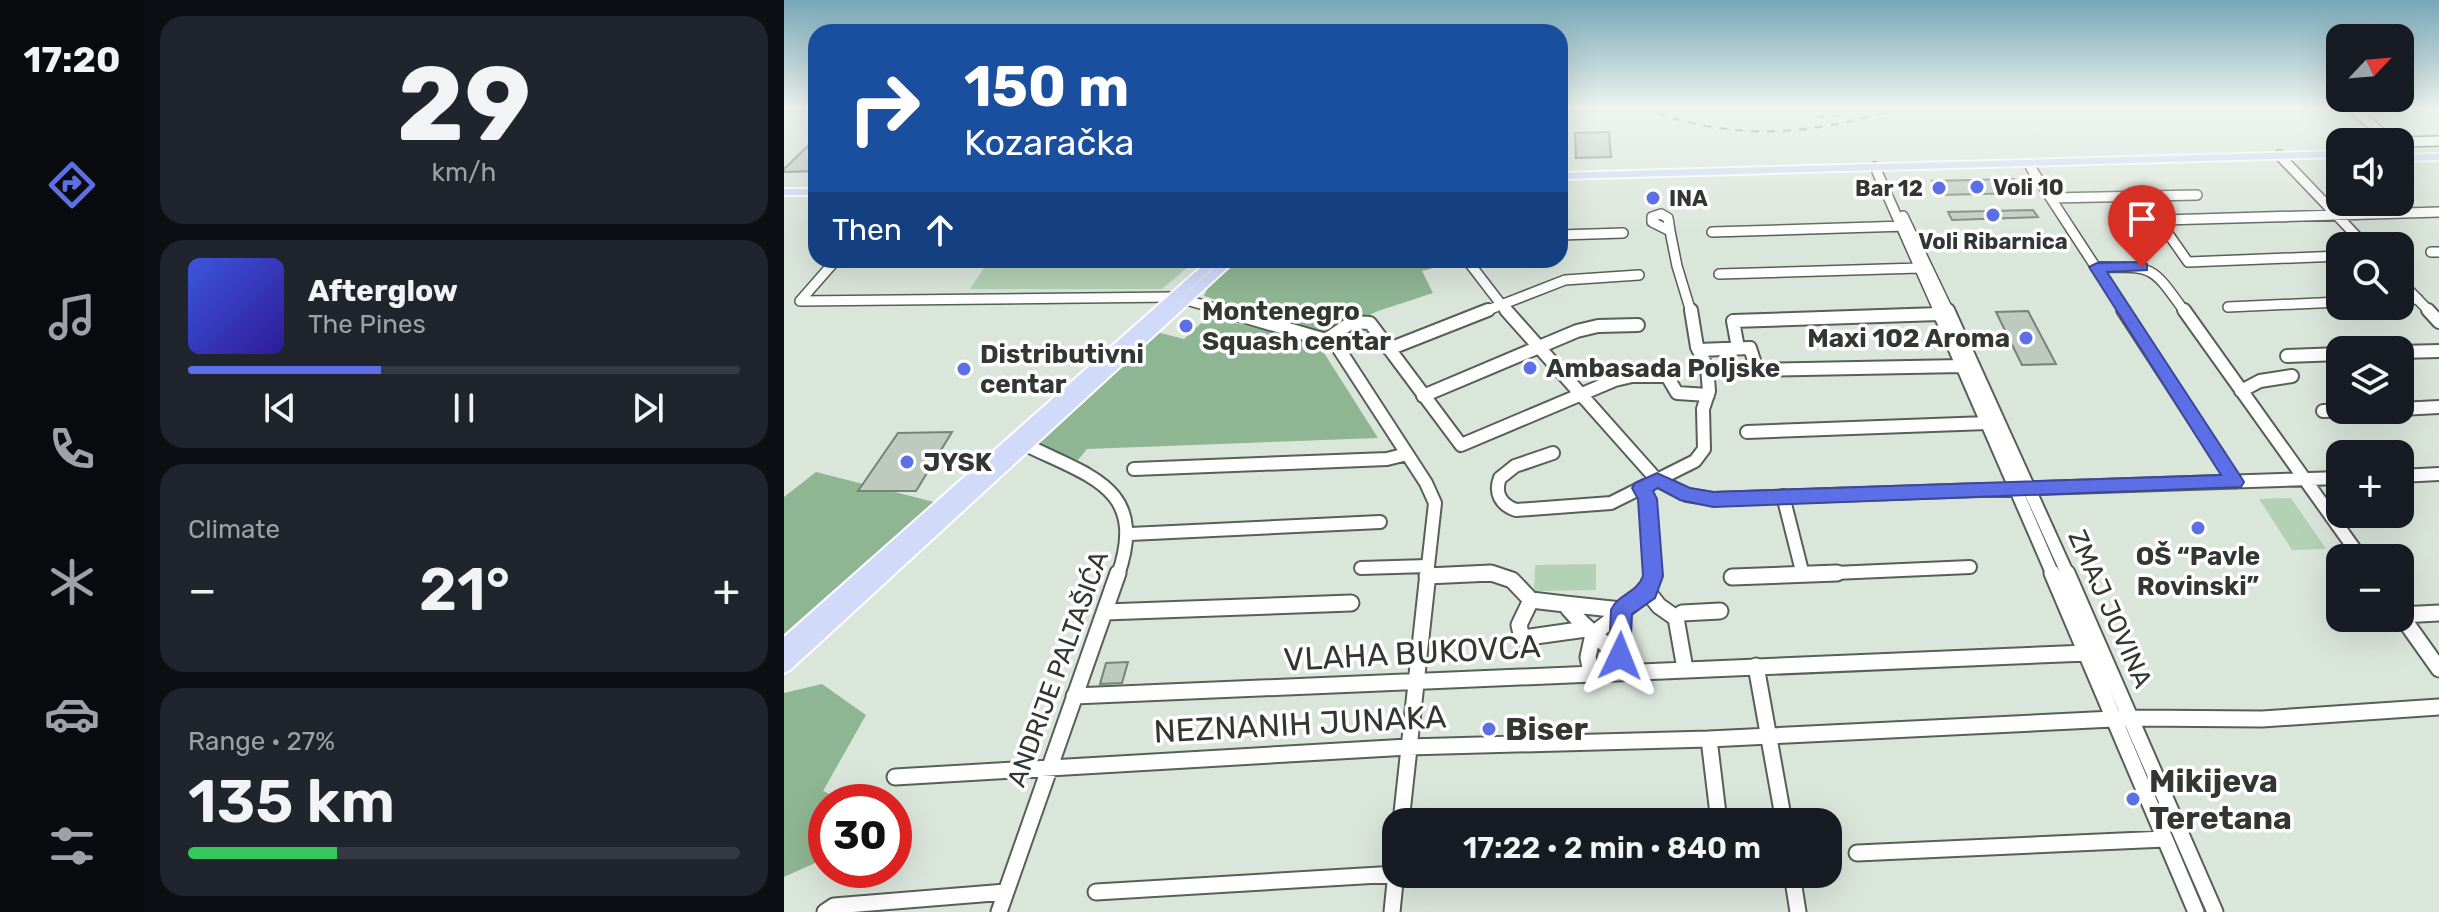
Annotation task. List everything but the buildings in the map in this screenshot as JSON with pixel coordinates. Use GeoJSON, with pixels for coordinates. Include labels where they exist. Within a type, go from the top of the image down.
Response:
{"type":"FeatureCollection","features":[{"type":"Feature","properties":{"kind":"main road"},"geometry":{"type":"LineString","coordinates":[[2414,151],[2439,151]]}},
{"type":"Feature","properties":{"kind":"main road"},"geometry":{"type":"LineString","coordinates":[[2414,153],[2439,157]]}},
{"type":"Feature","properties":{"kind":"main road"},"geometry":{"type":"LineString","coordinates":[[1876,170],[2031,168],[2326,155]]}},
{"type":"Feature","properties":{"kind":"main road"},"geometry":{"type":"LineString","coordinates":[[1568,178],[2282,158],[2326,160]]}},
{"type":"Feature","properties":{"kind":"main road"},"geometry":{"type":"LineString","coordinates":[[784,186],[808,186]]}},
{"type":"Feature","properties":{"kind":"main road"},"geometry":{"type":"LineString","coordinates":[[784,192],[808,192]]}},
{"type":"Feature","properties":{"kind":"main road"},"geometry":{"type":"LineString","coordinates":[[784,665],[1026,445],[1209,268]]}},
{"type":"Feature","properties":{"kind":"main road"},"geometry":{"type":"LineString","coordinates":[[784,647],[1180,299],[1220,268]]}},
{"type":"Feature","properties":{"kind":"street"},"geometry":{"type":"LineString","coordinates":[[2282,158],[2326,204]]}},
{"type":"Feature","properties":{"kind":"street"},"geometry":{"type":"LineString","coordinates":[[2031,168],[2235,482]]}},
{"type":"Feature","properties":{"kind":"street","name":"ZMAJ JOVINA"},"geometry":{"type":"LineString","coordinates":[[1876,170],[1905,226],[2125,719],[2215,912]]}},
{"type":"Feature","properties":{"kind":"street"},"geometry":{"type":"LineString","coordinates":[[2051,198],[2197,195]]}},
{"type":"Feature","properties":{"kind":"street"},"geometry":{"type":"LineString","coordinates":[[2414,213],[2439,212]]}},
{"type":"Feature","properties":{"kind":"street"},"geometry":{"type":"LineString","coordinates":[[2163,220],[2326,215]]}},
{"type":"Feature","properties":{"kind":"street"},"geometry":{"type":"LineString","coordinates":[[2338,216],[2353,232]]}},
{"type":"Feature","properties":{"kind":"street"},"geometry":{"type":"LineString","coordinates":[[1712,232],[1905,226]]}},
{"type":"Feature","properties":{"kind":"street","name":"ZMAJ JOVINA"},"geometry":{"type":"LineString","coordinates":[[1905,226],[1919,268],[1987,423],[2023,489],[2087,653],[2125,719],[2165,839],[2196,912]]}},
{"type":"Feature","properties":{"kind":"street"},"geometry":{"type":"LineString","coordinates":[[1553,453],[1507,470],[1498,481],[1496,490],[1503,505],[1516,510],[1605,504],[1695,461],[1704,449],[1703,409],[1708,395],[1705,360],[1699,350],[1689,297],[1677,266],[1671,231]]}},
{"type":"Feature","properties":{"kind":"street"},"geometry":{"type":"LineString","coordinates":[[2167,232],[2188,262],[2326,257]]}},
{"type":"Feature","properties":{"kind":"street"},"geometry":{"type":"LineString","coordinates":[[1568,235],[1623,233]]}},
{"type":"Feature","properties":{"kind":"street"},"geometry":{"type":"LineString","coordinates":[[2097,267],[2142,267],[2155,272],[2351,544]]}},
{"type":"Feature","properties":{"kind":"street"},"geometry":{"type":"LineString","coordinates":[[829,268],[800,301],[1180,299],[1326,340],[1346,357],[1430,490],[1435,503],[1402,808]]}},
{"type":"Feature","properties":{"kind":"street"},"geometry":{"type":"LineString","coordinates":[[1473,268],[1501,305],[1657,480],[1683,493],[1713,499],[2326,478]]}},
{"type":"Feature","properties":{"kind":"street"},"geometry":{"type":"LineString","coordinates":[[1719,274],[1919,268]]}},
{"type":"Feature","properties":{"kind":"street"},"geometry":{"type":"LineString","coordinates":[[1389,349],[1569,279],[1639,275]]}},
{"type":"Feature","properties":{"kind":"street"},"geometry":{"type":"LineString","coordinates":[[2414,295],[2439,322]]}},
{"type":"Feature","properties":{"kind":"street"},"geometry":{"type":"LineString","coordinates":[[2414,299],[2418,299]]}},
{"type":"Feature","properties":{"kind":"street"},"geometry":{"type":"LineString","coordinates":[[2228,307],[2326,303]]}},
{"type":"Feature","properties":{"kind":"street"},"geometry":{"type":"LineString","coordinates":[[1738,348],[1733,321],[1939,314]]}},
{"type":"Feature","properties":{"kind":"street"},"geometry":{"type":"LineString","coordinates":[[1326,340],[1351,321],[1370,323],[1463,445],[1579,393],[1623,377],[1667,376],[1677,393],[1708,395]]}},
{"type":"Feature","properties":{"kind":"street"},"geometry":{"type":"LineString","coordinates":[[1423,396],[1587,328],[1638,325]]}},
{"type":"Feature","properties":{"kind":"street"},"geometry":{"type":"LineString","coordinates":[[1699,350],[1750,348],[1757,370],[1962,366]]}},
{"type":"Feature","properties":{"kind":"street"},"geometry":{"type":"LineString","coordinates":[[2414,352],[2439,351]]}},
{"type":"Feature","properties":{"kind":"street"},"geometry":{"type":"LineString","coordinates":[[2287,356],[2326,355]]}},
{"type":"Feature","properties":{"kind":"street"},"geometry":{"type":"LineString","coordinates":[[2241,391],[2260,381],[2292,376]]}},
{"type":"Feature","properties":{"kind":"street"},"geometry":{"type":"LineString","coordinates":[[2414,408],[2439,407]]}},
{"type":"Feature","properties":{"kind":"street"},"geometry":{"type":"LineString","coordinates":[[1747,432],[1987,423]]}},
{"type":"Feature","properties":{"kind":"street","name":"ANDRIJE PALTAŠIĆA"},"geometry":{"type":"LineString","coordinates":[[999,912],[1130,534],[1126,515],[1107,489],[1078,468],[1026,445]]}},
{"type":"Feature","properties":{"kind":"street"},"geometry":{"type":"LineString","coordinates":[[1134,469],[1387,459],[1407,454]]}},
{"type":"Feature","properties":{"kind":"street"},"geometry":{"type":"LineString","coordinates":[[1675,472],[1683,493]]}},
{"type":"Feature","properties":{"kind":"street"},"geometry":{"type":"LineString","coordinates":[[2414,475],[2439,474]]}},
{"type":"Feature","properties":{"kind":"street"},"geometry":{"type":"LineString","coordinates":[[1531,600],[1519,625],[1522,638],[1590,632],[1648,592],[1653,576],[1648,499],[1642,488]]}},
{"type":"Feature","properties":{"kind":"street"},"geometry":{"type":"LineString","coordinates":[[1783,496],[1803,575]]}},
{"type":"Feature","properties":{"kind":"street"},"geometry":{"type":"LineString","coordinates":[[1130,534],[1380,522]]}},
{"type":"Feature","properties":{"kind":"street"},"geometry":{"type":"LineString","coordinates":[[1732,577],[1970,567]]}},
{"type":"Feature","properties":{"kind":"street"},"geometry":{"type":"LineString","coordinates":[[1361,568],[1491,573],[1512,580],[1531,600],[1621,610]]}},
{"type":"Feature","properties":{"kind":"street"},"geometry":{"type":"LineString","coordinates":[[1648,592],[1659,606],[1676,618],[1685,669]]}},
{"type":"Feature","properties":{"kind":"street"},"geometry":{"type":"LineString","coordinates":[[1105,612],[1351,603]]}},
{"type":"Feature","properties":{"kind":"street"},"geometry":{"type":"LineString","coordinates":[[1565,604],[1590,632],[1609,643],[1622,664]]}},
{"type":"Feature","properties":{"kind":"street"},"geometry":{"type":"LineString","coordinates":[[1621,610],[1622,664]]}},
{"type":"Feature","properties":{"kind":"street"},"geometry":{"type":"LineString","coordinates":[[1676,618],[1682,613],[1720,611]]}},
{"type":"Feature","properties":{"kind":"street"},"geometry":{"type":"LineString","coordinates":[[2414,614],[2439,613]]}},
{"type":"Feature","properties":{"kind":"street"},"geometry":{"type":"LineString","coordinates":[[1590,632],[1588,657],[1591,673]]}},
{"type":"Feature","properties":{"kind":"street"},"geometry":{"type":"LineString","coordinates":[[2413,632],[2439,669]]}},
{"type":"Feature","properties":{"kind":"street","name":"VLAHA BUKOVCA"},"geometry":{"type":"LineString","coordinates":[[1074,696],[1591,673],[1622,664],[1685,669],[2087,653]]}},
{"type":"Feature","properties":{"kind":"street"},"geometry":{"type":"LineString","coordinates":[[1756,666],[1782,808]]}},
{"type":"Feature","properties":{"kind":"street","name":"NEZNANIH JUNAKA"},"geometry":{"type":"LineString","coordinates":[[895,777],[1408,747],[1709,739],[2125,719],[2262,719],[2439,707]]}},
{"type":"Feature","properties":{"kind":"street"},"geometry":{"type":"LineString","coordinates":[[1709,739],[1717,808]]}},
{"type":"Feature","properties":{"kind":"street"},"geometry":{"type":"LineString","coordinates":[[1857,853],[2165,839]]}},
{"type":"Feature","properties":{"kind":"street"},"geometry":{"type":"LineString","coordinates":[[1096,892],[1382,874]]}},
{"type":"Feature","properties":{"kind":"street"},"geometry":{"type":"LineString","coordinates":[[1392,912],[1394,888]]}},
{"type":"Feature","properties":{"kind":"street"},"geometry":{"type":"LineString","coordinates":[[1794,888],[1798,912]]}},
{"type":"Feature","properties":{"kind":"street"},"geometry":{"type":"LineString","coordinates":[[825,912],[834,906],[1006,892]]}},
{"type":"Feature","properties":{"kind":"green space"},"geometry":{"type":"Polygon","coordinates":[[[984,268],[1187,268],[1162,289],[970,289],[984,268]]]}},
{"type":"Feature","properties":{"kind":"green space"},"geometry":{"type":"Polygon","coordinates":[[[1226,268],[1433,268],[1422,271],[1433,293],[1378,311],[1329,334],[1204,296],[1210,283],[1226,268]]]}},
{"type":"Feature","properties":{"kind":"green space"},"geometry":{"type":"Polygon","coordinates":[[[1209,316],[1319,345],[1378,438],[1087,449],[1078,460],[1031,442],[1149,330],[1184,339],[1209,316]]]}},
{"type":"Feature","properties":{"kind":"green space"},"geometry":{"type":"Polygon","coordinates":[[[816,472],[934,502],[784,634],[784,497],[816,472]]]}},
{"type":"Feature","properties":{"kind":"green space"},"geometry":{"type":"Polygon","coordinates":[[[2291,498],[2326,549],[2292,550],[2259,499],[2291,498]]]}},
{"type":"Feature","properties":{"kind":"green space"},"geometry":{"type":"Polygon","coordinates":[[[1596,564],[1596,590],[1534,591],[1535,565],[1596,564]]]}},
{"type":"Feature","properties":{"kind":"green space"},"geometry":{"type":"Polygon","coordinates":[[[822,684],[866,715],[827,784],[808,784],[808,866],[784,877],[784,693],[822,684]]]}},
{"type":"Feature","properties":{"kind":"place","name":"Voli 10"},"geometry":{"type":"Point","coordinates":[1977,187]}},
{"type":"Feature","properties":{"kind":"place","name":"Bar 12"},"geometry":{"type":"Point","coordinates":[1939,188]}},
{"type":"Feature","properties":{"kind":"place","name":"INA"},"geometry":{"type":"Point","coordinates":[1653,198]}},
{"type":"Feature","properties":{"kind":"place","name":"Voli Ribarnica"},"geometry":{"type":"Point","coordinates":[1993,215]}},
{"type":"Feature","properties":{"kind":"place","name":"Montenegro Squash centar"},"geometry":{"type":"Point","coordinates":[1186,326]}},
{"type":"Feature","properties":{"kind":"place","name":"Maxi 102 Aroma"},"geometry":{"type":"Point","coordinates":[2026,338]}},
{"type":"Feature","properties":{"kind":"place","name":"Ambasada Poljske"},"geometry":{"type":"Point","coordinates":[1530,368]}},
{"type":"Feature","properties":{"kind":"place","name":"Distributivni centar"},"geometry":{"type":"Point","coordinates":[964,369]}},
{"type":"Feature","properties":{"kind":"place","name":"JYSK"},"geometry":{"type":"Point","coordinates":[907,462]}},
{"type":"Feature","properties":{"kind":"place","name":"OŠ “Pavle Rovinski”"},"geometry":{"type":"Point","coordinates":[2198,528]}},
{"type":"Feature","properties":{"kind":"place","name":"Biser"},"geometry":{"type":"Point","coordinates":[1489,729]}},
{"type":"Feature","properties":{"kind":"place","name":"Mikijeva Teretana"},"geometry":{"type":"Point","coordinates":[2133,799]}},
{"type":"Feature","properties":{"kind":"route"},"geometry":{"type":"LineString","coordinates":[[1620,656],[1621,610],[1648,592],[1653,576],[1648,499],[1642,488],[1657,480],[1687,495],[1713,499],[2235,482],[2097,267],[2142,267]]}}]}
